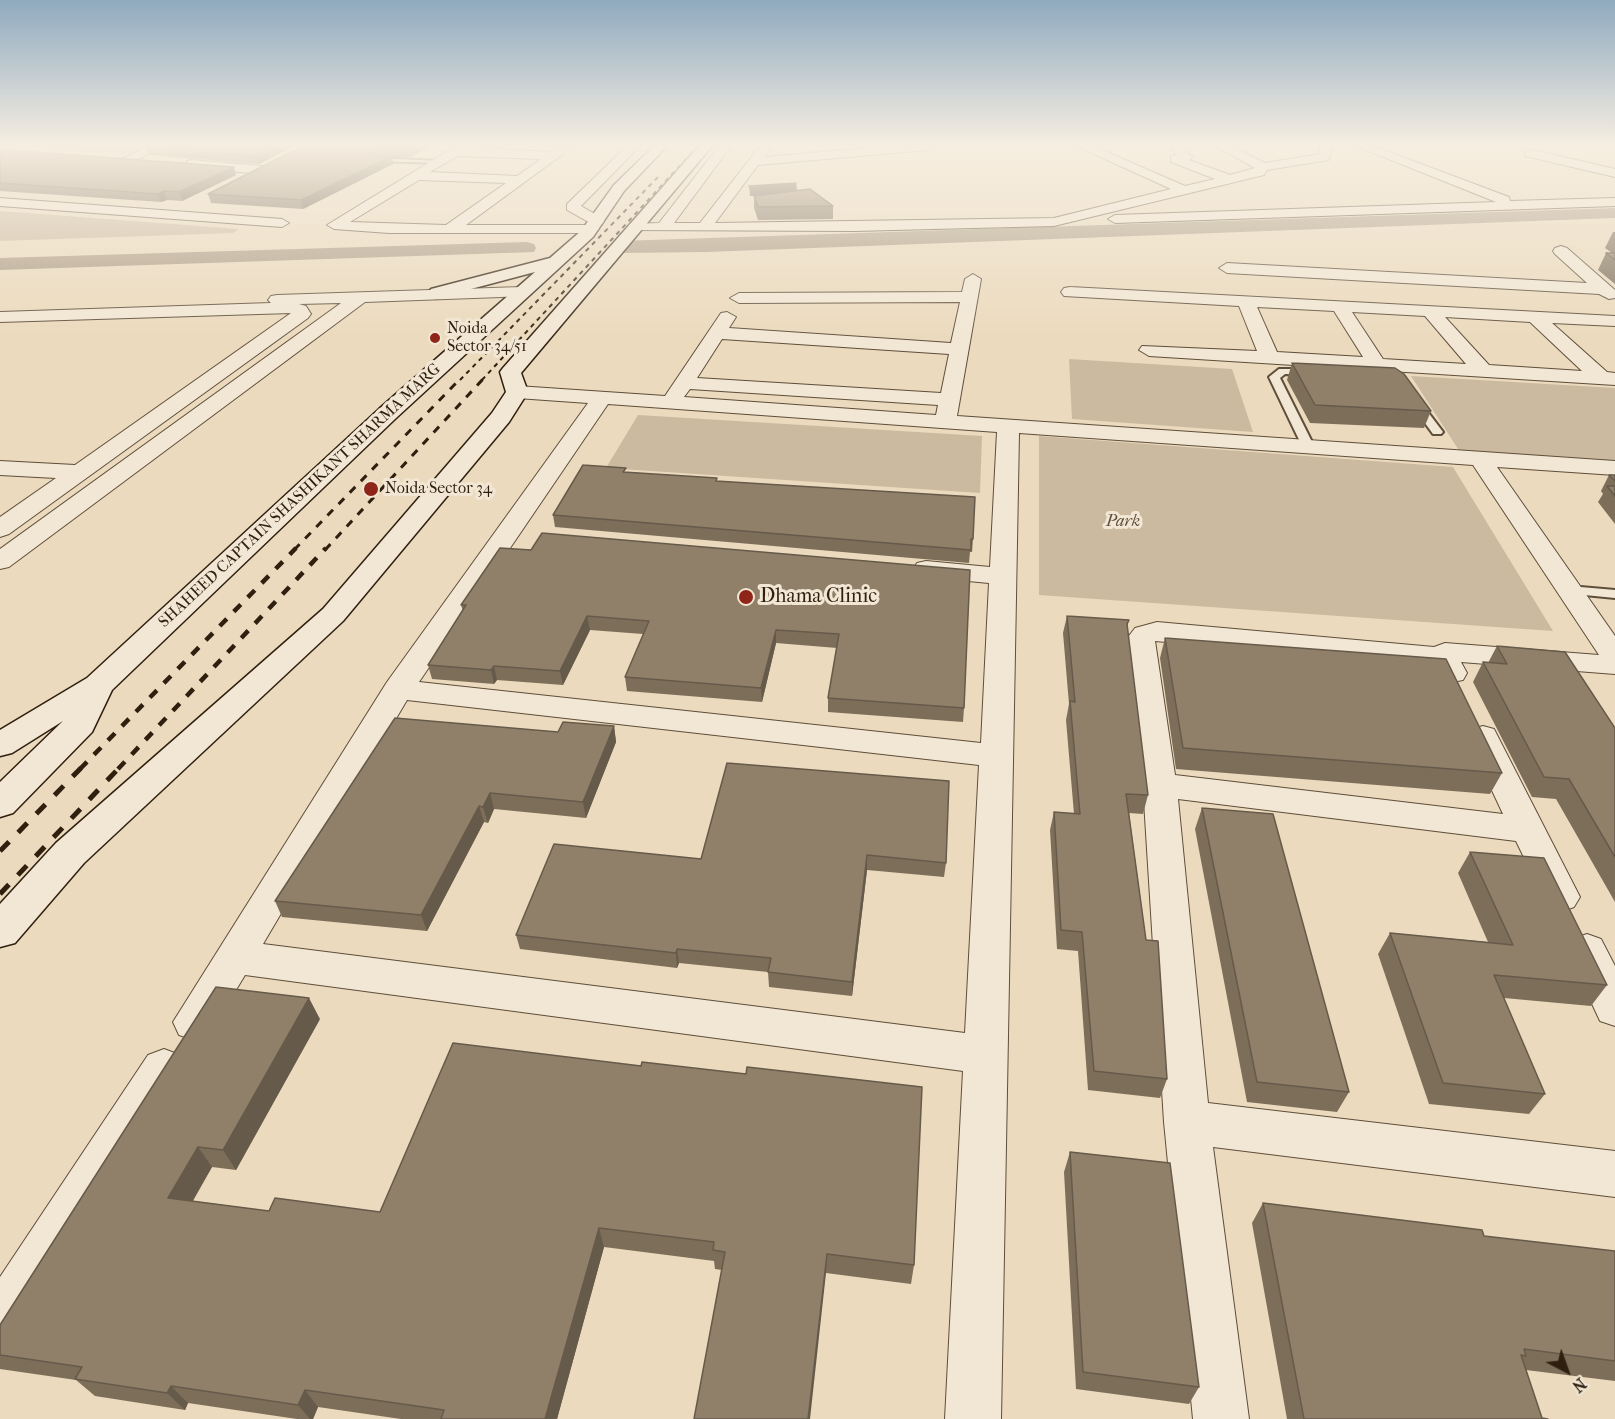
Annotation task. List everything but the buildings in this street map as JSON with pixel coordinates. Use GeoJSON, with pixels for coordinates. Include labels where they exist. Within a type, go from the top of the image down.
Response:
{"type":"FeatureCollection","features":[{"type":"Feature","properties":{"kind":"main road","name":"SHAHEED CAPTAIN SHASHIKANT SHARMA MARG"},"geometry":{"type":"LineString","coordinates":[[0,804],[80,724],[98,684],[379,422],[491,323],[592,228],[603,212]]}},
{"type":"Feature","properties":{"kind":"main road"},"geometry":{"type":"LineString","coordinates":[[0,931],[70,853],[333,615],[501,417],[517,392],[510,372],[625,238],[641,212]]}},
{"type":"Feature","properties":{"kind":"main road"},"geometry":{"type":"LineString","coordinates":[[437,293],[561,257]]}},
{"type":"Feature","properties":{"kind":"main road"},"geometry":{"type":"LineString","coordinates":[[437,293],[474,311],[491,323]]}},
{"type":"Feature","properties":{"kind":"main road"},"geometry":{"type":"LineString","coordinates":[[0,745],[98,684]]}},
{"type":"Feature","properties":{"kind":"street"},"geometry":{"type":"LineString","coordinates":[[134,212],[282,223]]}},
{"type":"Feature","properties":{"kind":"street"},"geometry":{"type":"LineString","coordinates":[[170,215],[176,212]]}},
{"type":"Feature","properties":{"kind":"street"},"geometry":{"type":"LineString","coordinates":[[356,212],[334,225],[389,229],[592,228]]}},
{"type":"Feature","properties":{"kind":"street"},"geometry":{"type":"LineString","coordinates":[[451,228],[473,212]]}},
{"type":"Feature","properties":{"kind":"street"},"geometry":{"type":"LineString","coordinates":[[577,212],[592,228]]}},
{"type":"Feature","properties":{"kind":"street"},"geometry":{"type":"LineString","coordinates":[[664,226],[675,212]]}},
{"type":"Feature","properties":{"kind":"street"},"geometry":{"type":"LineString","coordinates":[[706,225],[716,212]]}},
{"type":"Feature","properties":{"kind":"street"},"geometry":{"type":"LineString","coordinates":[[1054,222],[1093,212]]}},
{"type":"Feature","properties":{"kind":"street"},"geometry":{"type":"LineString","coordinates":[[625,238],[664,226],[854,226],[1054,222],[1321,212]]}},
{"type":"Feature","properties":{"kind":"street"},"geometry":{"type":"LineString","coordinates":[[1561,251],[1609,294]]}},
{"type":"Feature","properties":{"kind":"street"},"geometry":{"type":"LineString","coordinates":[[1227,268],[1609,294]]}},
{"type":"Feature","properties":{"kind":"street"},"geometry":{"type":"LineString","coordinates":[[671,404],[750,281]]}},
{"type":"Feature","properties":{"kind":"street"},"geometry":{"type":"LineString","coordinates":[[740,298],[972,288],[946,423]]}},
{"type":"Feature","properties":{"kind":"street"},"geometry":{"type":"LineString","coordinates":[[5,315],[437,293],[522,292]]}},
{"type":"Feature","properties":{"kind":"street"},"geometry":{"type":"LineString","coordinates":[[1070,292],[1615,321]]}},
{"type":"Feature","properties":{"kind":"street"},"geometry":{"type":"LineString","coordinates":[[0,561],[361,297]]}},
{"type":"Feature","properties":{"kind":"street"},"geometry":{"type":"LineString","coordinates":[[1246,301],[1270,358]]}},
{"type":"Feature","properties":{"kind":"street"},"geometry":{"type":"LineString","coordinates":[[1339,306],[1383,371]]}},
{"type":"Feature","properties":{"kind":"street"},"geometry":{"type":"LineString","coordinates":[[0,529],[302,314],[300,310],[291,308],[5,315]]}},
{"type":"Feature","properties":{"kind":"street"},"geometry":{"type":"LineString","coordinates":[[1430,311],[1483,371]]}},
{"type":"Feature","properties":{"kind":"street"},"geometry":{"type":"LineString","coordinates":[[1534,316],[1608,378]]}},
{"type":"Feature","properties":{"kind":"street"},"geometry":{"type":"LineString","coordinates":[[716,333],[960,349]]}},
{"type":"Feature","properties":{"kind":"street"},"geometry":{"type":"LineString","coordinates":[[1149,350],[1270,358],[1383,371],[1483,371],[1608,378]]}},
{"type":"Feature","properties":{"kind":"street"},"geometry":{"type":"LineString","coordinates":[[684,383],[950,400]]}},
{"type":"Feature","properties":{"kind":"street"},"geometry":{"type":"LineString","coordinates":[[517,392],[1615,468]]}},
{"type":"Feature","properties":{"kind":"street"},"geometry":{"type":"LineString","coordinates":[[0,1323],[236,957],[398,689],[518,534],[601,399]]}},
{"type":"Feature","properties":{"kind":"street"},"geometry":{"type":"LineString","coordinates":[[973,1419],[1008,427]]}},
{"type":"Feature","properties":{"kind":"street"},"geometry":{"type":"LineString","coordinates":[[1480,459],[1615,657]]}},
{"type":"Feature","properties":{"kind":"street"},"geometry":{"type":"LineString","coordinates":[[0,468],[78,472]]}},
{"type":"Feature","properties":{"kind":"street"},"geometry":{"type":"LineString","coordinates":[[897,567],[1003,576]]}},
{"type":"Feature","properties":{"kind":"street"},"geometry":{"type":"LineString","coordinates":[[1221,1419],[1187,1122],[1160,785],[1140,640],[1145,634],[1157,631],[1615,665]]}},
{"type":"Feature","properties":{"kind":"street"},"geometry":{"type":"LineString","coordinates":[[1444,654],[1615,1008]]}},
{"type":"Feature","properties":{"kind":"street"},"geometry":{"type":"LineString","coordinates":[[398,689],[996,756]]}},
{"type":"Feature","properties":{"kind":"street"},"geometry":{"type":"LineString","coordinates":[[1160,785],[1528,830]]}},
{"type":"Feature","properties":{"kind":"street"},"geometry":{"type":"LineString","coordinates":[[236,957],[986,1056]]}},
{"type":"Feature","properties":{"kind":"street"},"geometry":{"type":"LineString","coordinates":[[1187,1122],[1615,1174]]}},
{"type":"Feature","properties":{"kind":"lane"},"geometry":{"type":"LineString","coordinates":[[1309,448],[1274,377],[1283,371],[1383,371]]}},
{"type":"Feature","properties":{"kind":"lane"},"geometry":{"type":"LineString","coordinates":[[1404,387],[1437,432]]}},
{"type":"Feature","properties":{"kind":"lane"},"geometry":{"type":"LineString","coordinates":[[1569,590],[1615,594]]}},
{"type":"Feature","properties":{"kind":"green space"},"geometry":{"type":"Polygon","coordinates":[[[0,212],[239,229],[233,233],[0,241],[0,212]]]}},
{"type":"Feature","properties":{"kind":"green space"},"geometry":{"type":"Polygon","coordinates":[[[1069,359],[1232,369],[1253,432],[1072,419],[1069,359]]]}},
{"type":"Feature","properties":{"kind":"green space"},"geometry":{"type":"Polygon","coordinates":[[[1411,376],[1615,388],[1615,462],[1460,452],[1411,376]]]}},
{"type":"Feature","properties":{"kind":"green space"},"geometry":{"type":"Polygon","coordinates":[[[638,415],[982,436],[980,493],[606,468],[638,415]]]}},
{"type":"Feature","properties":{"kind":"green space","name":"Park"},"geometry":{"type":"Polygon","coordinates":[[[1039,436],[1453,467],[1553,631],[1039,595],[1039,436]]]}},
{"type":"Feature","properties":{"kind":"waterway"},"geometry":{"type":"LineString","coordinates":[[619,247],[706,246],[1615,213]]}},
{"type":"Feature","properties":{"kind":"waterway"},"geometry":{"type":"LineString","coordinates":[[0,264],[527,248]]}},
{"type":"Feature","properties":{"kind":"railway"},"geometry":{"type":"LineString","coordinates":[[460,380],[624,212]]}},
{"type":"Feature","properties":{"kind":"railway"},"geometry":{"type":"LineString","coordinates":[[482,380],[637,212]]}},
{"type":"Feature","properties":{"kind":"railway"},"geometry":{"type":"LineString","coordinates":[[294,550],[461,378]]}},
{"type":"Feature","properties":{"kind":"railway"},"geometry":{"type":"LineString","coordinates":[[325,550],[484,378]]}},
{"type":"Feature","properties":{"kind":"railway"},"geometry":{"type":"LineString","coordinates":[[80,769],[296,548]]}},
{"type":"Feature","properties":{"kind":"railway"},"geometry":{"type":"LineString","coordinates":[[118,769],[326,548]]}},
{"type":"Feature","properties":{"kind":"railway"},"geometry":{"type":"LineString","coordinates":[[0,851],[81,768]]}},
{"type":"Feature","properties":{"kind":"railway"},"geometry":{"type":"LineString","coordinates":[[0,894],[119,768]]}},
{"type":"Feature","properties":{"kind":"place","name":"Noida Sector 34/51"},"geometry":{"type":"Point","coordinates":[435,338]}},
{"type":"Feature","properties":{"kind":"place","name":"Noida Sector 34"},"geometry":{"type":"Point","coordinates":[371,489]}},
{"type":"Feature","properties":{"kind":"place","name":"Dhama Clinic"},"geometry":{"type":"Point","coordinates":[746,597]}}]}
